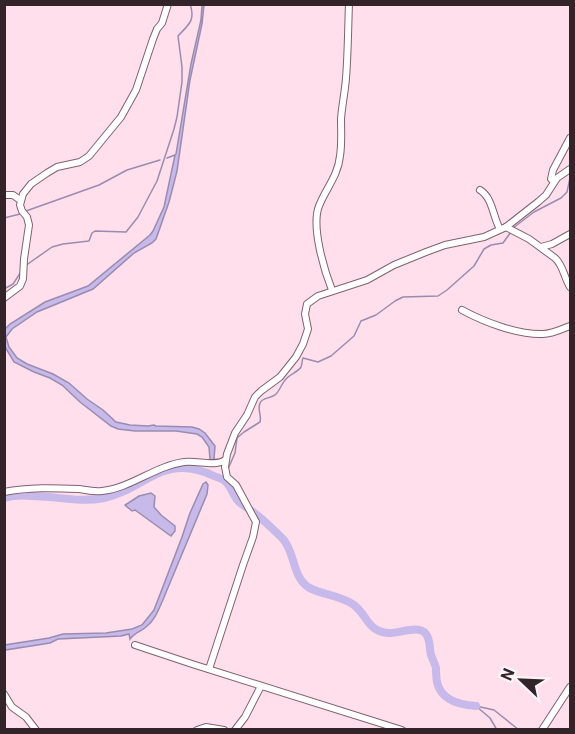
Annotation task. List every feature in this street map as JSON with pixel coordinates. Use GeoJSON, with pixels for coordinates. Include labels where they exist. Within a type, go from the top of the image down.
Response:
{"type":"FeatureCollection","features":[{"type":"Feature","properties":{"kind":"street"},"geometry":{"type":"LineString","coordinates":[[4,298],[20,286],[23,279],[29,225],[20,200],[26,189],[41,176],[57,167],[80,162],[89,156],[125,112],[136,90],[153,39],[162,23],[168,4]]}},
{"type":"Feature","properties":{"kind":"street"},"geometry":{"type":"LineString","coordinates":[[332,290],[318,240],[317,214],[319,204],[335,176],[340,154],[347,75],[349,4]]}},
{"type":"Feature","properties":{"kind":"street"},"geometry":{"type":"LineString","coordinates":[[554,182],[551,179],[553,170],[570,138]]}},
{"type":"Feature","properties":{"kind":"street"},"geometry":{"type":"LineString","coordinates":[[209,669],[253,537],[255,522],[236,485],[227,477],[225,460],[232,439],[255,397],[280,377],[292,363],[303,344],[308,329],[307,303],[332,290],[367,280],[394,265],[437,248],[484,237],[503,228],[546,195],[554,182],[570,169]]}},
{"type":"Feature","properties":{"kind":"street"},"geometry":{"type":"LineString","coordinates":[[480,190],[489,199],[496,223],[529,238],[559,261],[564,278],[570,287]]}},
{"type":"Feature","properties":{"kind":"street"},"geometry":{"type":"LineString","coordinates":[[4,195],[13,195],[20,200]]}},
{"type":"Feature","properties":{"kind":"street"},"geometry":{"type":"LineString","coordinates":[[541,247],[570,234]]}},
{"type":"Feature","properties":{"kind":"street"},"geometry":{"type":"LineString","coordinates":[[462,310],[487,322],[521,332],[543,334],[570,326]]}},
{"type":"Feature","properties":{"kind":"street"},"geometry":{"type":"LineString","coordinates":[[4,492],[22,488],[103,491],[127,485],[166,466],[186,461],[222,463],[225,460]]}},
{"type":"Feature","properties":{"kind":"street"},"geometry":{"type":"LineString","coordinates":[[135,645],[402,729]]}},
{"type":"Feature","properties":{"kind":"street"},"geometry":{"type":"LineString","coordinates":[[235,729],[245,717],[261,686]]}},
{"type":"Feature","properties":{"kind":"street"},"geometry":{"type":"LineString","coordinates":[[542,729],[570,687]]}},
{"type":"Feature","properties":{"kind":"street"},"geometry":{"type":"LineString","coordinates":[[4,694],[12,707],[26,717],[36,729]]}},
{"type":"Feature","properties":{"kind":"street"},"geometry":{"type":"LineString","coordinates":[[197,729],[212,727],[224,729]]}},
{"type":"Feature","properties":{"kind":"shaded area"},"geometry":{"type":"Polygon","coordinates":[[[202,5],[204,5],[202,24],[190,80],[177,171],[156,239],[134,253],[93,289],[37,312],[12,329],[6,337],[9,347],[17,358],[69,383],[116,422],[130,425],[199,429],[215,446],[212,461],[209,447],[197,434],[176,431],[135,431],[111,426],[62,385],[14,362],[5,347],[4,330],[45,302],[88,286],[153,231],[164,207],[176,154],[202,5]]]}},
{"type":"Feature","properties":{"kind":"shaded area"},"geometry":{"type":"Polygon","coordinates":[[[206,482],[207,494],[159,609],[154,619],[146,627],[130,639],[129,634],[58,639],[50,643],[5,650],[5,645],[63,634],[106,633],[142,625],[154,610],[190,513],[206,482]]]}},
{"type":"Feature","properties":{"kind":"shaded area"},"geometry":{"type":"Polygon","coordinates":[[[151,493],[155,496],[154,507],[175,526],[175,531],[171,536],[125,505],[139,496],[151,493]]]}},
{"type":"Feature","properties":{"kind":"waterway"},"geometry":{"type":"LineString","coordinates":[[25,266],[52,247],[89,241],[95,231],[126,232],[138,217],[157,181],[177,117],[182,82],[178,36],[188,26],[191,19],[190,4]]}},
{"type":"Feature","properties":{"kind":"waterway"},"geometry":{"type":"LineString","coordinates":[[167,158],[175,155]]}},
{"type":"Feature","properties":{"kind":"waterway"},"geometry":{"type":"LineString","coordinates":[[26,211],[99,185],[127,170],[160,160]]}},
{"type":"Feature","properties":{"kind":"waterway"},"geometry":{"type":"LineString","coordinates":[[513,228],[534,212],[561,198],[567,192],[570,178]]}},
{"type":"Feature","properties":{"kind":"waterway"},"geometry":{"type":"LineString","coordinates":[[4,218],[20,214]]}},
{"type":"Feature","properties":{"kind":"waterway"},"geometry":{"type":"LineString","coordinates":[[228,469],[235,453],[237,438],[260,422],[261,401],[276,394],[286,379],[301,367],[303,358],[318,362],[331,356],[354,336],[361,321],[376,315],[403,297],[438,296],[474,266],[484,249],[503,243],[511,232]]}},
{"type":"Feature","properties":{"kind":"waterway"},"geometry":{"type":"LineString","coordinates":[[4,289],[13,284],[21,272]]}},
{"type":"Feature","properties":{"kind":"waterway"},"geometry":{"type":"LineString","coordinates":[[4,498],[21,495],[77,500],[104,498],[126,490],[161,472],[181,468],[195,469],[222,479],[228,484],[238,501],[261,518],[287,544],[299,577],[308,587],[354,605],[372,626],[381,632],[423,631],[429,639],[437,682],[442,693],[457,703],[476,706]]}},
{"type":"Feature","properties":{"kind":"waterway"},"geometry":{"type":"LineString","coordinates":[[216,477],[223,476]]}},
{"type":"Feature","properties":{"kind":"waterway"},"geometry":{"type":"LineString","coordinates":[[476,706],[494,710],[519,730]]}},
{"type":"Feature","properties":{"kind":"waterway"},"geometry":{"type":"LineString","coordinates":[[476,706],[490,718],[497,730]]}}]}
